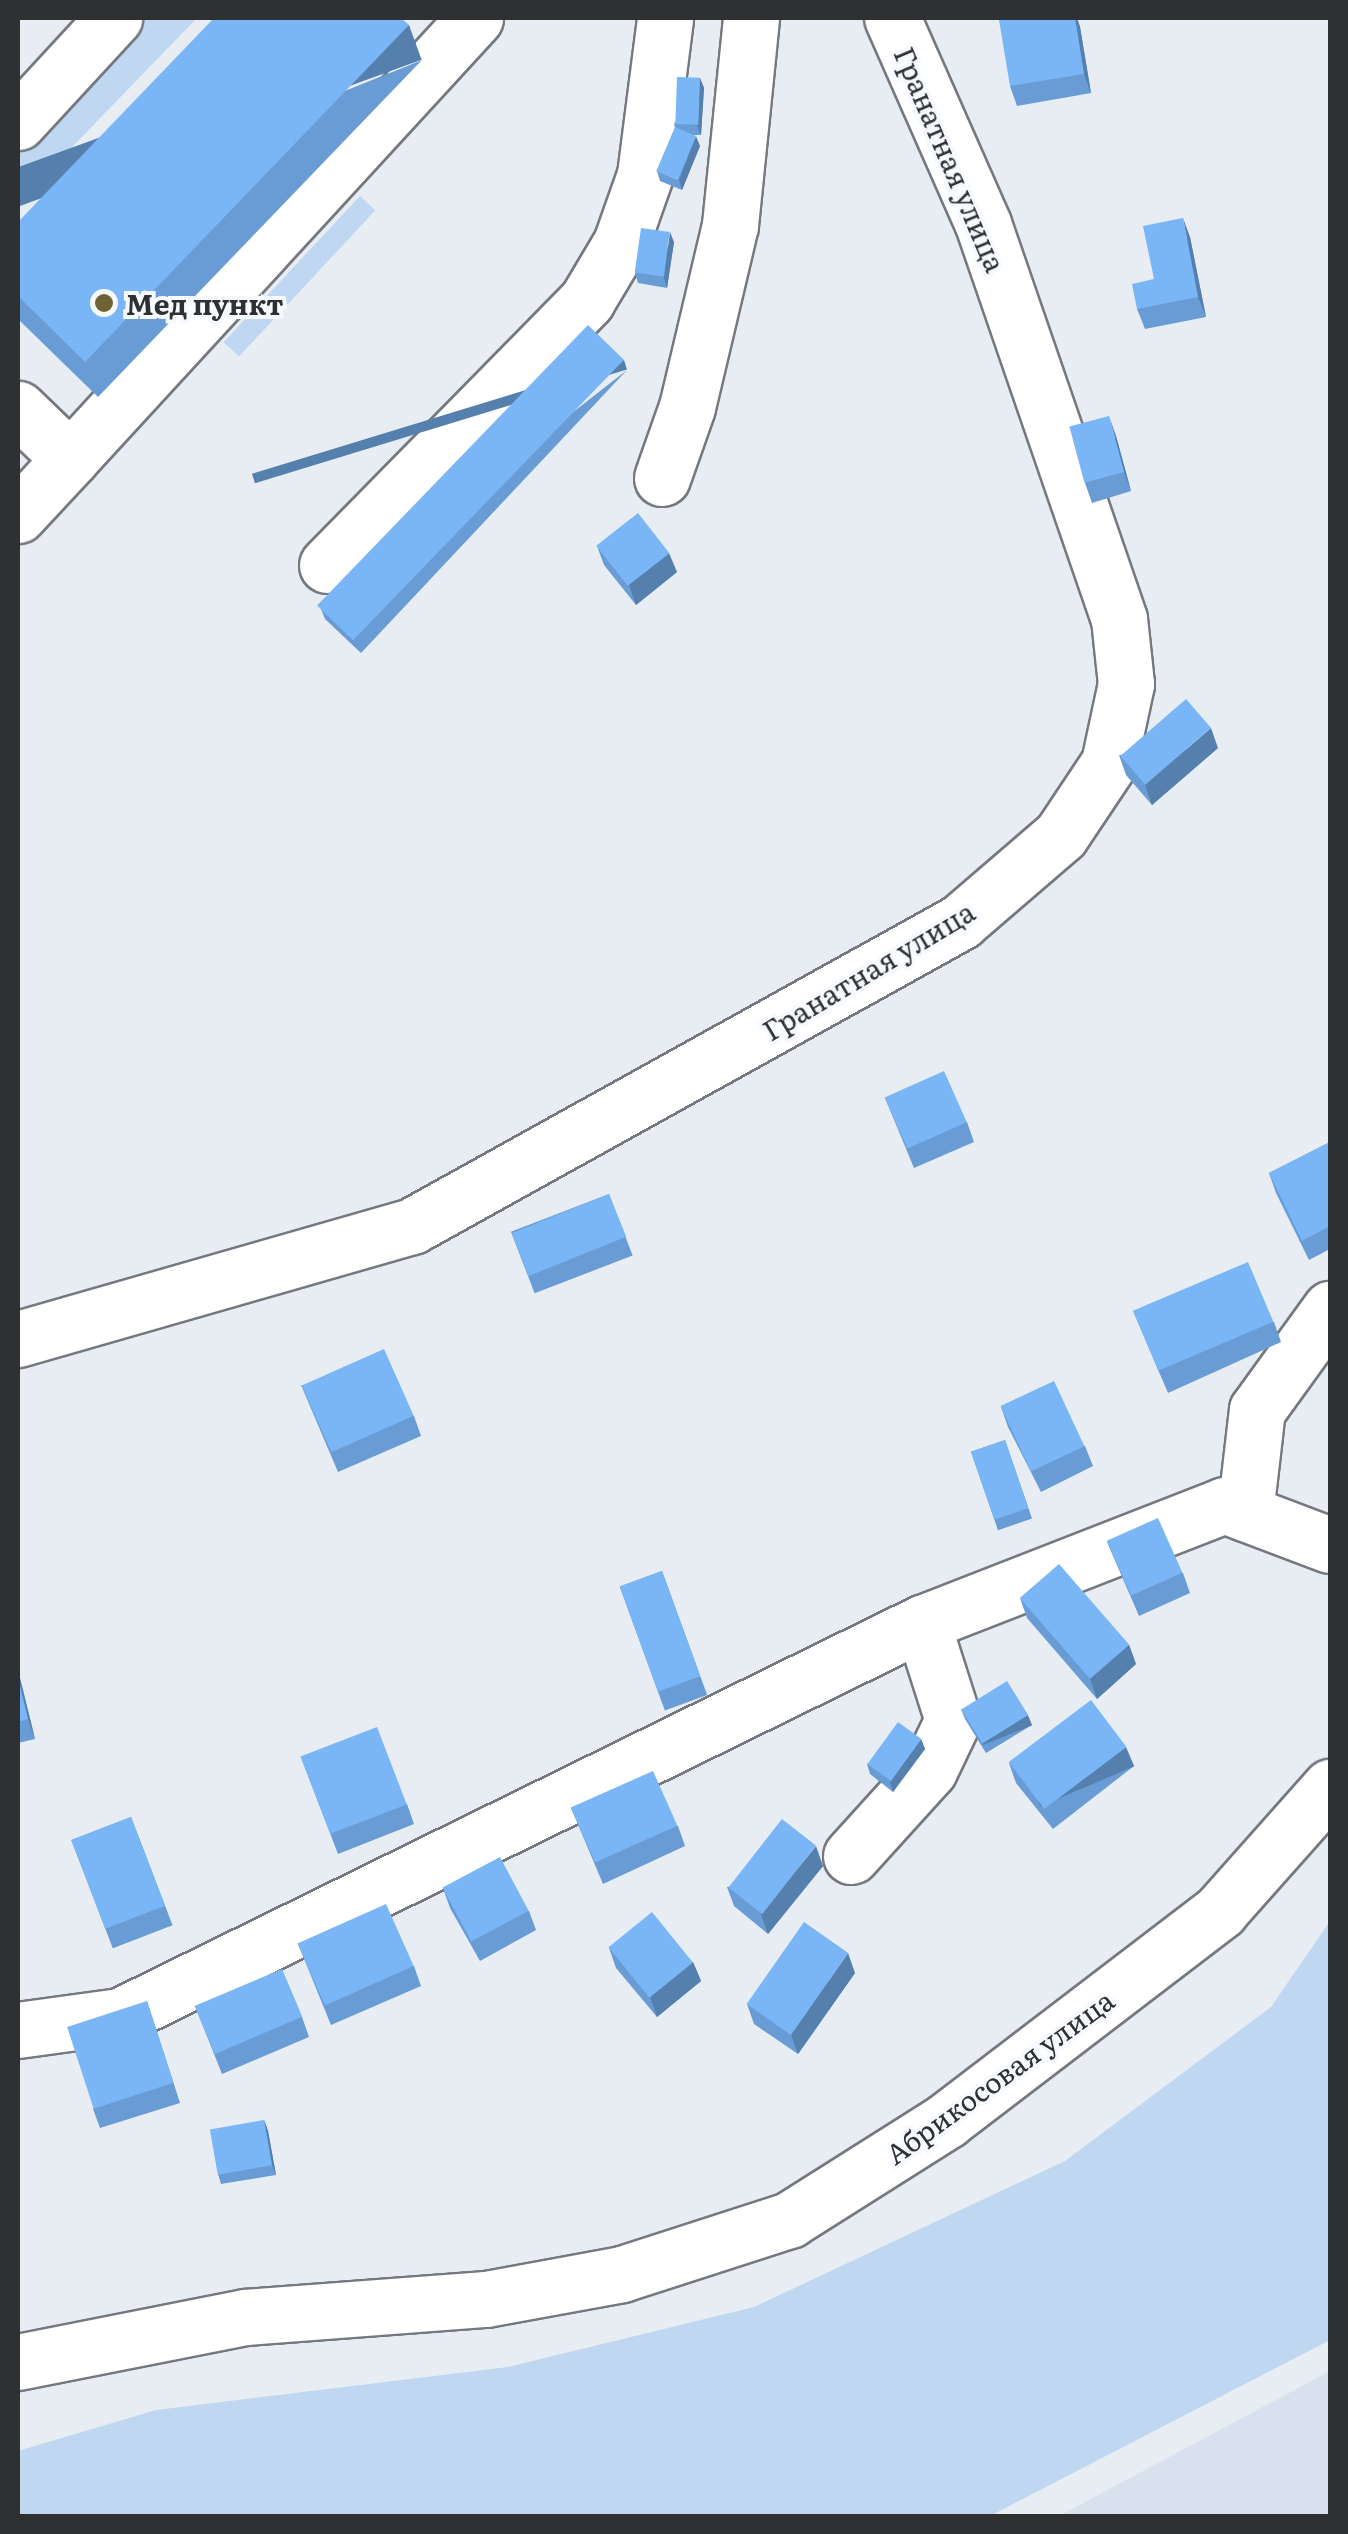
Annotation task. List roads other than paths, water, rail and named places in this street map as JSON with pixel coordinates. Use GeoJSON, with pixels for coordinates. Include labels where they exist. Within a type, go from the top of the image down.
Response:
{"type":"FeatureCollection","features":[{"type":"Feature","properties":{"kind":"street"},"geometry":{"type":"LineString","coordinates":[[18,122],[114,18]]}},
{"type":"Feature","properties":{"kind":"street"},"geometry":{"type":"LineString","coordinates":[[18,515],[474,18]]}},
{"type":"Feature","properties":{"kind":"street"},"geometry":{"type":"LineString","coordinates":[[327,566],[587,300],[621,243],[645,175],[665,18]]}},
{"type":"Feature","properties":{"kind":"street"},"geometry":{"type":"LineString","coordinates":[[662,478],[688,407],[730,224],[751,18]]}},
{"type":"Feature","properties":{"kind":"street","name":"Гранатная улица"},"geometry":{"type":"LineString","coordinates":[[18,1340],[412,1226],[960,922],[1061,835],[1109,764],[1126,684],[1119,619],[983,224],[892,18]]}},
{"type":"Feature","properties":{"kind":"street"},"geometry":{"type":"LineString","coordinates":[[18,409],[70,458]]}},
{"type":"Feature","properties":{"kind":"street"},"geometry":{"type":"LineString","coordinates":[[1245,1513],[1257,1410],[1330,1310]]}},
{"type":"Feature","properties":{"kind":"street"},"geometry":{"type":"LineString","coordinates":[[18,2030],[120,2016],[922,1623],[1224,1506],[1330,1546]]}},
{"type":"Feature","properties":{"kind":"street"},"geometry":{"type":"LineString","coordinates":[[851,1856],[929,1770],[953,1720],[922,1623]]}},
{"type":"Feature","properties":{"kind":"street","name":"Абрикосовая улица"},"geometry":{"type":"LineString","coordinates":[[18,2362],[246,2317],[486,2299],[622,2274],[789,2220],[947,2120],[1220,1911],[1330,1787]]}},
{"type":"Feature","properties":{"kind":"place","name":"Мед пункт"},"geometry":{"type":"Point","coordinates":[104,303]}}]}
